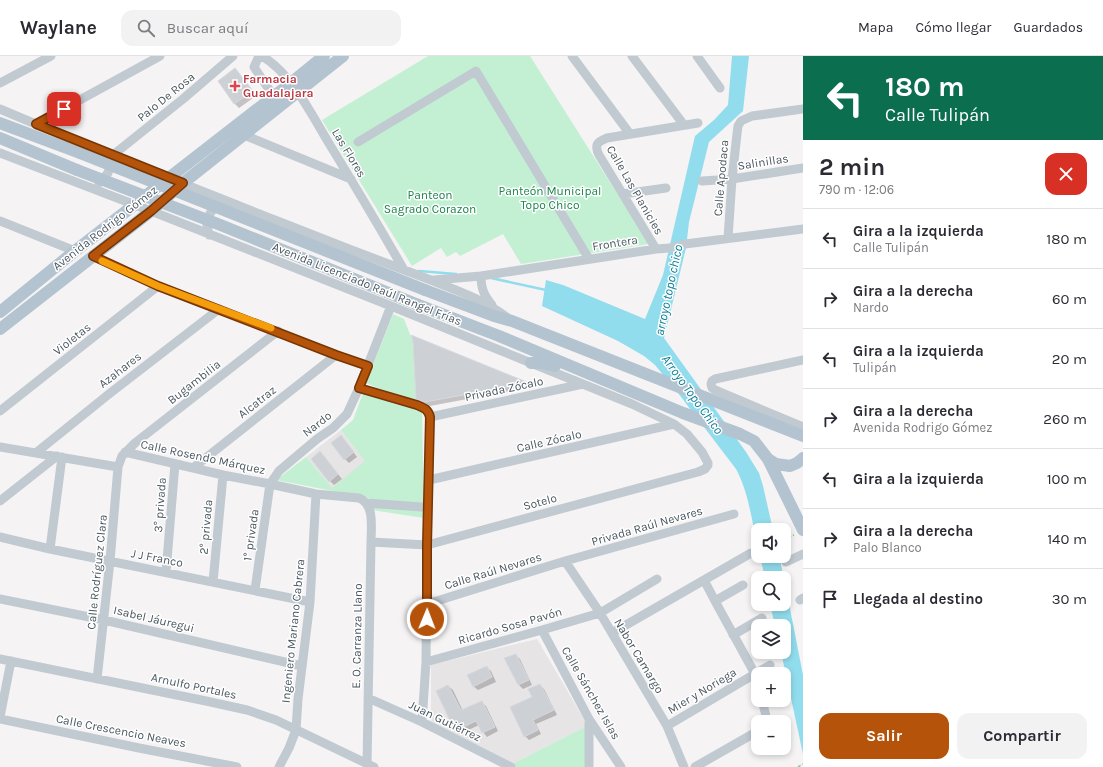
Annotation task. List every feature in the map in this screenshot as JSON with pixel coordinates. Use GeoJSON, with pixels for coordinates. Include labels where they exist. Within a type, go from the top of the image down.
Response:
{"type":"FeatureCollection","features":[{"type":"Feature","properties":{"kind":"main road","name":"Avenida Rodrigo Gómez"},"geometry":{"type":"LineString","coordinates":[[0,329],[151,211],[183,183],[244,135],[295,88],[324,56]]}},
{"type":"Feature","properties":{"kind":"main road","name":"Avenida Rodrigo Gómez"},"geometry":{"type":"LineString","coordinates":[[0,312],[75,251],[274,97],[295,88],[343,56]]}},
{"type":"Feature","properties":{"kind":"main road"},"geometry":{"type":"LineString","coordinates":[[0,123],[428,285],[494,316],[512,321],[803,436]]}},
{"type":"Feature","properties":{"kind":"main road"},"geometry":{"type":"LineString","coordinates":[[0,138],[77,170],[218,224],[499,336],[683,413],[740,434],[754,441],[768,459],[800,516],[800,532]]}},
{"type":"Feature","properties":{"kind":"main road"},"geometry":{"type":"LineString","coordinates":[[531,363],[541,363],[562,368],[577,369]]}},
{"type":"Feature","properties":{"kind":"main road"},"geometry":{"type":"LineString","coordinates":[[768,459],[776,464],[790,466],[803,458]]}},
{"type":"Feature","properties":{"kind":"street"},"geometry":{"type":"LineString","coordinates":[[36,124],[160,56]]}},
{"type":"Feature","properties":{"kind":"street","name":"Palo De Rosa"},"geometry":{"type":"LineString","coordinates":[[113,155],[183,99],[233,56]]}},
{"type":"Feature","properties":{"kind":"street"},"geometry":{"type":"LineString","coordinates":[[260,56],[254,67],[274,97]]}},
{"type":"Feature","properties":{"kind":"street","name":"Las Flores"},"geometry":{"type":"LineString","coordinates":[[260,56],[272,59],[295,88],[351,179],[404,270]]}},
{"type":"Feature","properties":{"kind":"street","name":"Calle Las Planicies"},"geometry":{"type":"LineString","coordinates":[[572,56],[630,134],[607,138],[599,142],[597,145],[597,152],[656,249]]}},
{"type":"Feature","properties":{"kind":"street"},"geometry":{"type":"LineString","coordinates":[[632,56],[684,125]]}},
{"type":"Feature","properties":{"kind":"street"},"geometry":{"type":"LineString","coordinates":[[696,56],[720,88]]}},
{"type":"Feature","properties":{"kind":"street"},"geometry":{"type":"LineString","coordinates":[[0,83],[44,57]]}},
{"type":"Feature","properties":{"kind":"street"},"geometry":{"type":"LineString","coordinates":[[358,142],[476,71],[589,259]]}},
{"type":"Feature","properties":{"kind":"street"},"geometry":{"type":"LineString","coordinates":[[0,109],[227,201],[404,270],[428,285],[449,287],[492,307],[512,321]]}},
{"type":"Feature","properties":{"kind":"street","name":"Calle Apodaca"},"geometry":{"type":"LineString","coordinates":[[728,238],[732,179],[738,126],[742,121],[752,116],[803,109]]}},
{"type":"Feature","properties":{"kind":"street"},"geometry":{"type":"LineString","coordinates":[[630,134],[698,123]]}},
{"type":"Feature","properties":{"kind":"street"},"geometry":{"type":"LineString","coordinates":[[244,135],[351,179]]}},
{"type":"Feature","properties":{"kind":"street","name":"Avenida Licenciado Raúl Rangel Frías"},"geometry":{"type":"LineString","coordinates":[[0,153],[391,306],[632,404],[674,424],[687,434],[706,457],[708,463]]}},
{"type":"Feature","properties":{"kind":"street"},"geometry":{"type":"LineString","coordinates":[[91,189],[102,181],[108,173],[113,155]]}},
{"type":"Feature","properties":{"kind":"street","name":"Salinillas"},"geometry":{"type":"LineString","coordinates":[[702,181],[732,179],[803,168]]}},
{"type":"Feature","properties":{"kind":"street"},"geometry":{"type":"LineString","coordinates":[[623,194],[666,188]]}},
{"type":"Feature","properties":{"kind":"street"},"geometry":{"type":"LineString","coordinates":[[209,235],[207,225],[211,211],[220,202],[227,201]]}},
{"type":"Feature","properties":{"kind":"street"},"geometry":{"type":"LineString","coordinates":[[2,223],[75,251]]}},
{"type":"Feature","properties":{"kind":"street","name":"Frontera"},"geometry":{"type":"LineString","coordinates":[[428,285],[728,238],[803,229]]}},
{"type":"Feature","properties":{"kind":"street"},"geometry":{"type":"LineString","coordinates":[[93,256],[158,286],[368,366]]}},
{"type":"Feature","properties":{"kind":"street"},"geometry":{"type":"LineString","coordinates":[[481,276],[482,289],[492,307]]}},
{"type":"Feature","properties":{"kind":"street","name":"Violetas"},"geometry":{"type":"LineString","coordinates":[[0,411],[158,286]]}},
{"type":"Feature","properties":{"kind":"street","name":"Nardo"},"geometry":{"type":"LineString","coordinates":[[270,484],[284,466],[340,422],[347,414],[368,366],[391,306]]}},
{"type":"Feature","properties":{"kind":"street","name":"Azahares"},"geometry":{"type":"LineString","coordinates":[[37,452],[219,309]]}},
{"type":"Feature","properties":{"kind":"street","name":"Bugambilia"},"geometry":{"type":"LineString","coordinates":[[125,452],[278,331]]}},
{"type":"Feature","properties":{"kind":"street","name":"Alcatraz"},"geometry":{"type":"LineString","coordinates":[[193,468],[336,355]]}},
{"type":"Feature","properties":{"kind":"street"},"geometry":{"type":"LineString","coordinates":[[803,360],[715,379],[711,384],[715,390],[803,427]]}},
{"type":"Feature","properties":{"kind":"street","name":"Privada Zócalo"},"geometry":{"type":"LineString","coordinates":[[430,416],[583,384]]}},
{"type":"Feature","properties":{"kind":"street"},"geometry":{"type":"LineString","coordinates":[[359,388],[425,408],[430,416],[426,662],[422,722]]}},
{"type":"Feature","properties":{"kind":"street","name":"Calle Zócalo"},"geometry":{"type":"LineString","coordinates":[[429,480],[674,424]]}},
{"type":"Feature","properties":{"kind":"street"},"geometry":{"type":"LineString","coordinates":[[0,447],[118,466]]}},
{"type":"Feature","properties":{"kind":"street","name":"Calle Rosendo Márquez"},"geometry":{"type":"LineString","coordinates":[[118,466],[120,459],[125,452],[223,475],[316,494],[359,498],[368,506],[422,507]]}},
{"type":"Feature","properties":{"kind":"street"},"geometry":{"type":"LineString","coordinates":[[0,501],[59,456]]}},
{"type":"Feature","properties":{"kind":"street"},"geometry":{"type":"LineString","coordinates":[[50,549],[59,456]]}},
{"type":"Feature","properties":{"kind":"street","name":"Sotelo"},"geometry":{"type":"LineString","coordinates":[[371,542],[427,545],[698,472],[705,469],[708,463]]}},
{"type":"Feature","properties":{"kind":"street","name":"3° privada"},"geometry":{"type":"LineString","coordinates":[[166,572],[175,464]]}},
{"type":"Feature","properties":{"kind":"street","name":"Calle Rodríguez Clara"},"geometry":{"type":"LineString","coordinates":[[98,679],[118,466]]}},
{"type":"Feature","properties":{"kind":"street","name":"2° privada"},"geometry":{"type":"LineString","coordinates":[[213,582],[223,475]]}},
{"type":"Feature","properties":{"kind":"street","name":"1° privada"},"geometry":{"type":"LineString","coordinates":[[255,590],[270,484]]}},
{"type":"Feature","properties":{"kind":"street","name":"Ingeniero Mariano Cabrera"},"geometry":{"type":"LineString","coordinates":[[279,767],[296,730],[298,699],[310,602],[316,494]]}},
{"type":"Feature","properties":{"kind":"street","name":"E. O. Carranza Llano"},"geometry":{"type":"LineString","coordinates":[[368,506],[371,542],[368,698],[371,765]]}},
{"type":"Feature","properties":{"kind":"street","name":"Privada Raúl Nevares"},"geometry":{"type":"LineString","coordinates":[[565,561],[734,514]]}},
{"type":"Feature","properties":{"kind":"street","name":"J J Franco"},"geometry":{"type":"LineString","coordinates":[[0,537],[50,549],[310,602]]}},
{"type":"Feature","properties":{"kind":"street"},"geometry":{"type":"LineString","coordinates":[[612,633],[750,552]]}},
{"type":"Feature","properties":{"kind":"street"},"geometry":{"type":"LineString","coordinates":[[791,560],[803,554]]}},
{"type":"Feature","properties":{"kind":"street","name":"Calle Raúl Nevares"},"geometry":{"type":"LineString","coordinates":[[427,604],[565,561]]}},
{"type":"Feature","properties":{"kind":"street","name":"Nabor Camargo"},"geometry":{"type":"LineString","coordinates":[[565,561],[600,613],[667,726],[684,767]]}},
{"type":"Feature","properties":{"kind":"street","name":"Ricardo Sosa Pavón"},"geometry":{"type":"LineString","coordinates":[[426,662],[600,613],[657,579]]}},
{"type":"Feature","properties":{"kind":"street"},"geometry":{"type":"LineString","coordinates":[[704,580],[751,667]]}},
{"type":"Feature","properties":{"kind":"street"},"geometry":{"type":"LineString","coordinates":[[715,601],[743,585]]}},
{"type":"Feature","properties":{"kind":"street","name":"Isabel Jáuregui"},"geometry":{"type":"LineString","coordinates":[[0,599],[104,620],[302,666]]}},
{"type":"Feature","properties":{"kind":"street"},"geometry":{"type":"LineString","coordinates":[[733,635],[762,618]]}},
{"type":"Feature","properties":{"kind":"street","name":"Calle Sánchez Islas"},"geometry":{"type":"LineString","coordinates":[[542,630],[590,719],[621,767]]}},
{"type":"Feature","properties":{"kind":"street","name":"Arnulfo Portales"},"geometry":{"type":"LineString","coordinates":[[0,659],[206,700],[247,710],[276,720],[371,765]]}},
{"type":"Feature","properties":{"kind":"street"},"geometry":{"type":"LineString","coordinates":[[0,718],[12,661]]}},
{"type":"Feature","properties":{"kind":"street","name":"Mier y Noriega"},"geometry":{"type":"LineString","coordinates":[[667,726],[751,676]]}},
{"type":"Feature","properties":{"kind":"street","name":"Juan Gutiérrez"},"geometry":{"type":"LineString","coordinates":[[368,698],[422,722],[511,767]]}},
{"type":"Feature","properties":{"kind":"street","name":"Calle Crescencio Neaves"},"geometry":{"type":"LineString","coordinates":[[0,718],[139,748],[237,767]]}},
{"type":"Feature","properties":{"kind":"street"},"geometry":{"type":"LineString","coordinates":[[590,719],[590,767]]}},
{"type":"Feature","properties":{"kind":"street"},"geometry":{"type":"LineString","coordinates":[[695,767],[751,736]]}},
{"type":"Feature","properties":{"kind":"path"},"geometry":{"type":"LineString","coordinates":[[791,536],[800,532]]}},
{"type":"Feature","properties":{"kind":"path"},"geometry":{"type":"LineString","coordinates":[[798,767],[802,764]]}},
{"type":"Feature","properties":{"kind":"shaded area"},"geometry":{"type":"Polygon","coordinates":[[[341,430],[366,461],[332,489],[306,457],[341,430]]]}},
{"type":"Feature","properties":{"kind":"shaded area"},"geometry":{"type":"Polygon","coordinates":[[[537,639],[585,721],[585,727],[510,765],[441,729],[431,721],[431,665],[537,639]]]}},
{"type":"Feature","properties":{"kind":"green space","name":"Panteón Municipal Topo Chico"},"geometry":{"type":"Polygon","coordinates":[[[428,56],[530,56],[649,244],[521,264],[503,234],[460,256],[456,252],[447,257],[441,248],[412,266],[322,120],[428,56]]]}},
{"type":"Feature","properties":{"kind":"green space"},"geometry":{"type":"Polygon","coordinates":[[[393,314],[404,319],[413,342],[416,404],[366,383],[393,314]]]}},
{"type":"Feature","properties":{"kind":"green space"},"geometry":{"type":"Polygon","coordinates":[[[363,393],[398,405],[422,410],[424,518],[372,510],[369,498],[276,480],[306,457],[332,488],[365,461],[341,430],[353,420],[363,393]]]}},
{"type":"Feature","properties":{"kind":"green space"},"geometry":{"type":"Polygon","coordinates":[[[585,727],[586,767],[514,767],[510,765],[585,727]]]}},
{"type":"Feature","properties":{"kind":"water"},"geometry":{"type":"Polygon","coordinates":[[[732,56],[749,56],[743,111],[709,142],[689,222],[686,248],[664,338],[746,452],[759,473],[771,523],[753,523],[744,488],[736,469],[655,365],[644,356],[618,341],[542,306],[546,280],[563,285],[645,319],[663,275],[695,136],[714,120],[728,105],[732,56]]]}},
{"type":"Feature","properties":{"kind":"water"},"geometry":{"type":"Polygon","coordinates":[[[762,563],[781,563],[782,571],[763,571],[762,563]]]}},
{"type":"Feature","properties":{"kind":"water"},"geometry":{"type":"Polygon","coordinates":[[[772,611],[790,611],[803,675],[803,754],[791,698],[791,667],[784,667],[783,659],[791,659],[791,619],[773,619],[772,611]]]}},
{"type":"Feature","properties":{"kind":"building","name":"Farmacia Guadalajara"},"geometry":{"type":"Polygon","coordinates":[[[235,68],[253,91],[234,104],[218,81],[235,68]]]}},
{"type":"Feature","properties":{"kind":"building"},"geometry":{"type":"Polygon","coordinates":[[[411,335],[529,383],[425,402],[416,399],[413,342],[411,335]]]}},
{"type":"Feature","properties":{"kind":"building"},"geometry":{"type":"Polygon","coordinates":[[[341,435],[354,452],[344,460],[331,443],[341,435]]]}},
{"type":"Feature","properties":{"kind":"building"},"geometry":{"type":"Polygon","coordinates":[[[320,451],[338,474],[329,482],[311,459],[320,451]]]}},
{"type":"Feature","properties":{"kind":"building"},"geometry":{"type":"Polygon","coordinates":[[[516,654],[529,680],[518,685],[504,658],[516,654]]]}},
{"type":"Feature","properties":{"kind":"building"},"geometry":{"type":"Polygon","coordinates":[[[487,666],[492,677],[473,687],[467,675],[487,666]]]}},
{"type":"Feature","properties":{"kind":"building"},"geometry":{"type":"Polygon","coordinates":[[[540,684],[554,710],[533,720],[538,730],[524,737],[510,707],[532,697],[528,689],[540,684]]]}},
{"type":"Feature","properties":{"kind":"building"},"geometry":{"type":"Polygon","coordinates":[[[448,685],[461,710],[482,701],[495,727],[482,733],[476,721],[455,731],[436,691],[448,685]]]}},
{"type":"Feature","properties":{"kind":"waterway"},"geometry":{"type":"LineString","coordinates":[[419,271],[456,274]]}},
{"type":"Feature","properties":{"kind":"waterway"},"geometry":{"type":"LineString","coordinates":[[491,278],[546,290]]}},
{"type":"Feature","properties":{"kind":"slow traffic"},"geometry":{"type":"LineString","coordinates":[[102,261],[158,286],[271,328]]}},
{"type":"Feature","properties":{"kind":"place","name":"Farmacia Guadalajara"},"geometry":{"type":"Point","coordinates":[235,86]}},
{"type":"Feature","properties":{"kind":"route"},"geometry":{"type":"LineString","coordinates":[[64,109],[36,124],[183,183],[151,211],[93,256],[158,286],[368,366],[359,388],[417,405],[428,411],[430,417],[427,619]]}},
{"type":"Feature","properties":{"kind":"park label","name":"Panteon Sagrado Corazon"},"geometry":{"type":"Point","coordinates":[430,202]}},
{"type":"Feature","properties":{"kind":"water label","name":"arroyo topo chico"},"geometry":{"type":"Point","coordinates":[668,290]}},
{"type":"Feature","properties":{"kind":"water label","name":"Arroyo Topo Chico"},"geometry":{"type":"Point","coordinates":[693,394]}}]}
